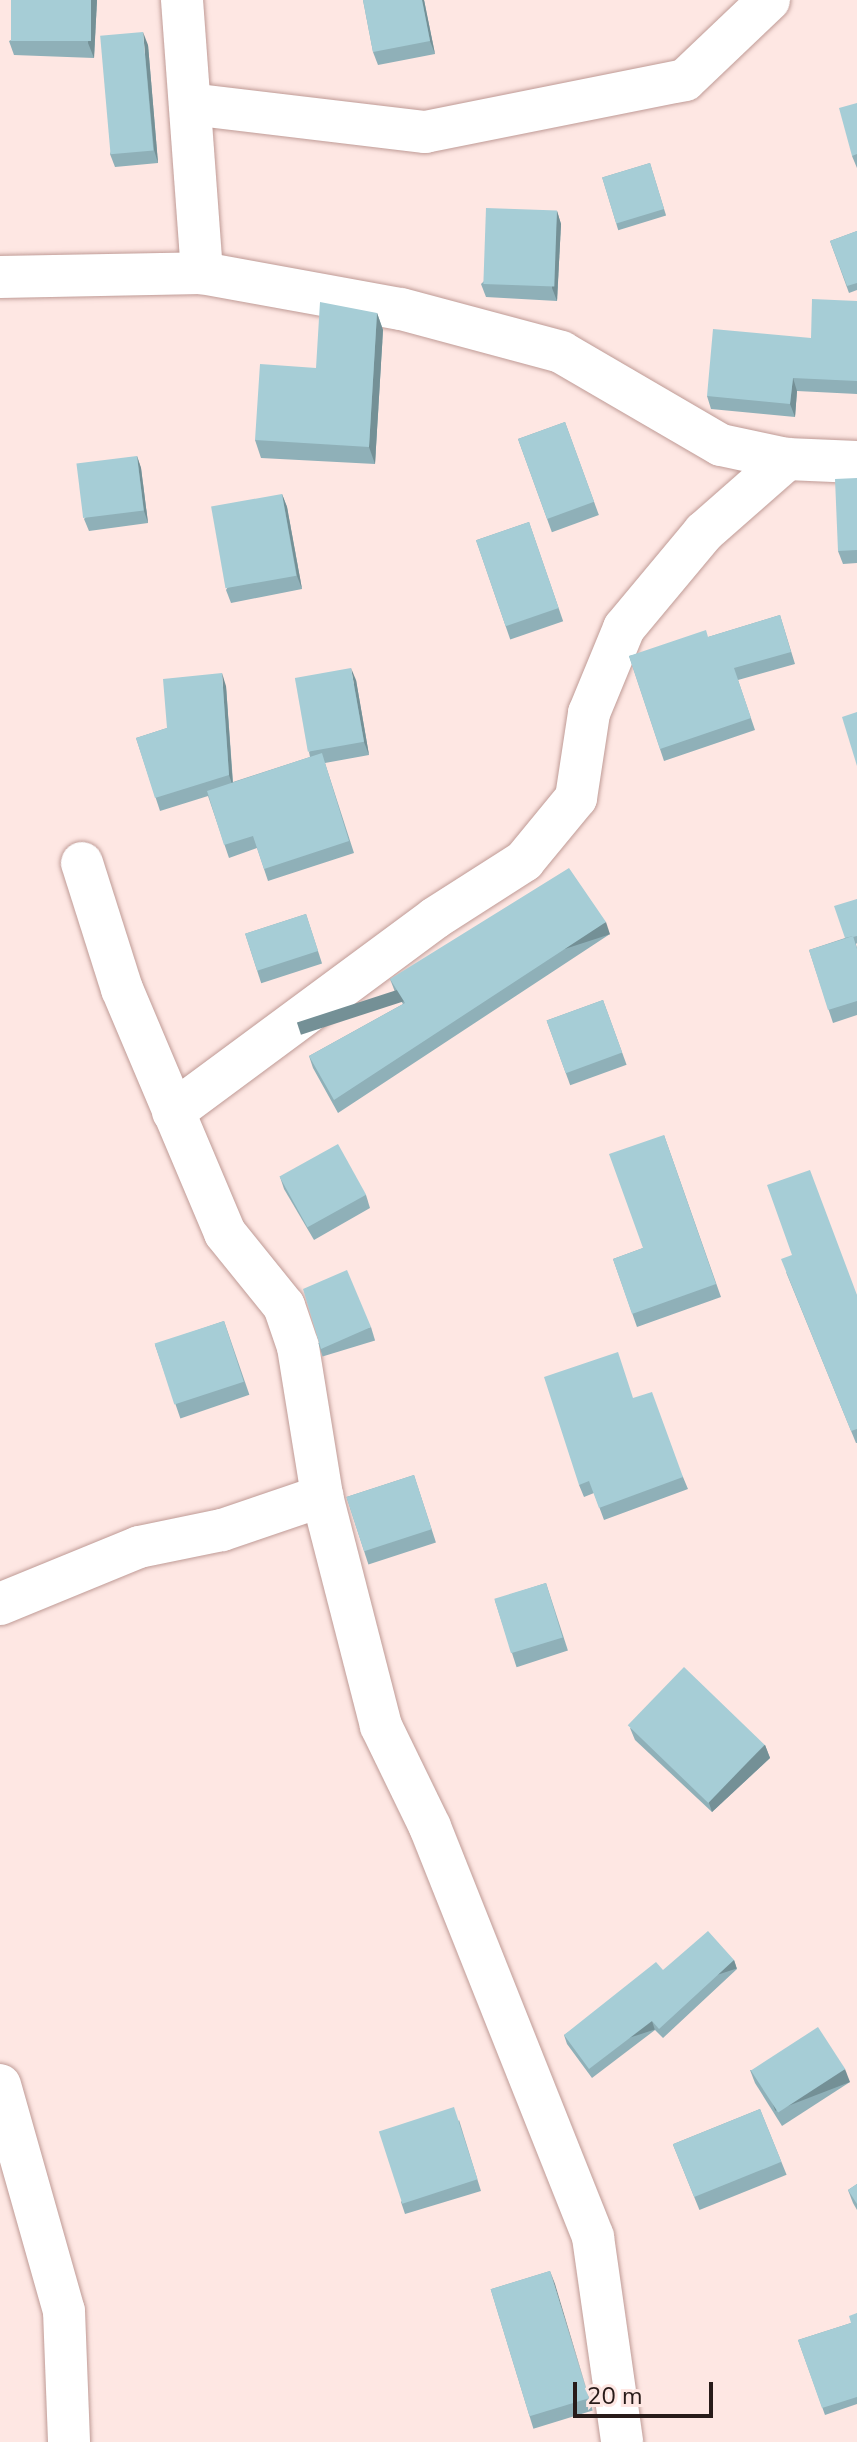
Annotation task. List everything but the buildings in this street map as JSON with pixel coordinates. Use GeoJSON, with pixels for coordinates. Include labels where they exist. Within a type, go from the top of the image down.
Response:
{"type":"FeatureCollection","features":[{"type":"Feature","properties":{"kind":"street"},"geometry":{"type":"LineString","coordinates":[[182,0],[202,273]]}},
{"type":"Feature","properties":{"kind":"street"},"geometry":{"type":"LineString","coordinates":[[190,104],[425,132],[685,80],[769,0]]}},
{"type":"Feature","properties":{"kind":"street"},"geometry":{"type":"LineString","coordinates":[[0,277],[202,273],[401,309],[561,352],[721,445],[787,459],[857,462]]}},
{"type":"Feature","properties":{"kind":"street"},"geometry":{"type":"LineString","coordinates":[[173,1112],[435,918],[524,861],[576,798],[589,713],[624,628],[704,532],[787,459]]}},
{"type":"Feature","properties":{"kind":"street"},"geometry":{"type":"LineString","coordinates":[[82,863],[122,989],[225,1233],[284,1306],[298,1347],[322,1496],[381,1726],[430,1827],[593,2237],[622,2442]]}},
{"type":"Feature","properties":{"kind":"street"},"geometry":{"type":"LineString","coordinates":[[0,1604],[139,1547],[222,1530],[322,1496]]}},
{"type":"Feature","properties":{"kind":"street"},"geometry":{"type":"LineString","coordinates":[[0,2085],[64,2311],[69,2442]]}}]}
